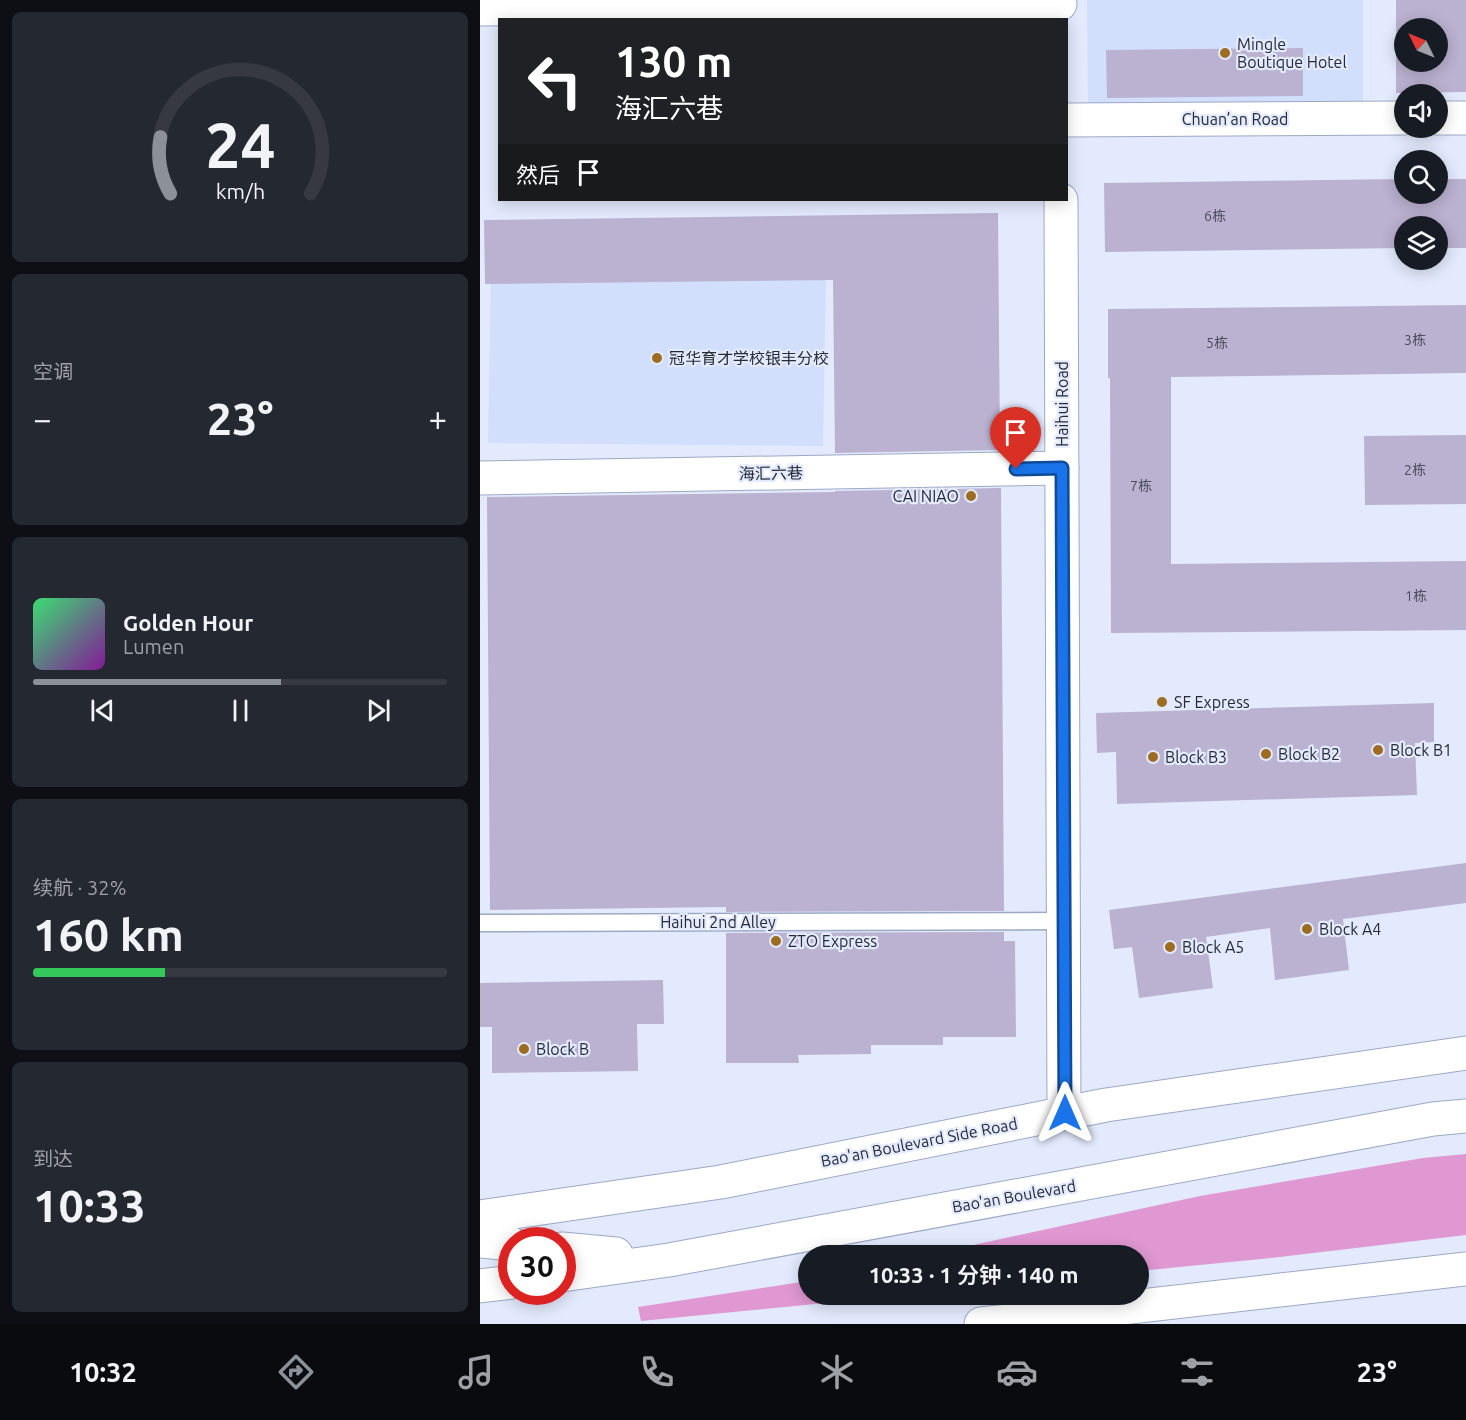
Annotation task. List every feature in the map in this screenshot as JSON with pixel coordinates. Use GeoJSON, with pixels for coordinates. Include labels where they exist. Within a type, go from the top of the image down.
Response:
{"type":"FeatureCollection","features":[{"type":"Feature","properties":{"kind":"main road"},"geometry":{"type":"LineString","coordinates":[[480,9],[690,4],[1060,8]]}},
{"type":"Feature","properties":{"kind":"main road","name":"Chuan’an Road"},"geometry":{"type":"LineString","coordinates":[[1068,120],[1394,118]]}},
{"type":"Feature","properties":{"kind":"main road"},"geometry":{"type":"LineString","coordinates":[[1448,118],[1466,118]]}},
{"type":"Feature","properties":{"kind":"main road","name":"Haihui Road"},"geometry":{"type":"LineString","coordinates":[[1061,201],[1065,1113]]}},
{"type":"Feature","properties":{"kind":"main road","name":"海汇六巷"},"geometry":{"type":"LineString","coordinates":[[480,478],[1062,468]]}},
{"type":"Feature","properties":{"kind":"main road","name":"Bao'an Boulevard Side Road"},"geometry":{"type":"LineString","coordinates":[[480,1217],[721,1182],[1106,1105],[1466,1053]]}},
{"type":"Feature","properties":{"kind":"main road","name":"Bao'an Boulevard"},"geometry":{"type":"LineString","coordinates":[[576,1273],[669,1260],[1409,1123],[1466,1116]]}},
{"type":"Feature","properties":{"kind":"main road"},"geometry":{"type":"LineString","coordinates":[[480,1241],[498,1243]]}},
{"type":"Feature","properties":{"kind":"main road"},"geometry":{"type":"LineString","coordinates":[[576,1250],[669,1260]]}},
{"type":"Feature","properties":{"kind":"main road"},"geometry":{"type":"LineString","coordinates":[[981,1324],[1466,1269]]}},
{"type":"Feature","properties":{"kind":"main road"},"geometry":{"type":"LineString","coordinates":[[480,1286],[498,1284]]}},
{"type":"Feature","properties":{"kind":"lane","name":"Haihui 2nd Alley"},"geometry":{"type":"LineString","coordinates":[[480,923],[1064,921]]}},
{"type":"Feature","properties":{"kind":"shaded area","name":"Mingle Boutique Hotel"},"geometry":{"type":"Polygon","coordinates":[[[1087,0],[1363,0],[1363,104],[1088,106],[1087,0]]]}},
{"type":"Feature","properties":{"kind":"shaded area","name":"冠华育才学校银丰分校"},"geometry":{"type":"Polygon","coordinates":[[[491,269],[826,272],[823,446],[488,443],[491,269]]]}},
{"type":"Feature","properties":{"kind":"shaded area"},"geometry":{"type":"Polygon","coordinates":[[[1466,1154],[1466,1235],[1149,1270],[1149,1245],[973,1245],[1200,1196],[1423,1158],[1466,1154]]]}},
{"type":"Feature","properties":{"kind":"shaded area"},"geometry":{"type":"Polygon","coordinates":[[[798,1283],[798,1305],[804,1305],[641,1321],[638,1307],[798,1283]]]}},
{"type":"Feature","properties":{"kind":"building"},"geometry":{"type":"Polygon","coordinates":[[[1396,0],[1466,0],[1466,92],[1448,92],[1448,84],[1396,84],[1396,72],[1448,72],[1448,18],[1396,18],[1396,0]]]}},
{"type":"Feature","properties":{"kind":"building"},"geometry":{"type":"Polygon","coordinates":[[[1303,48],[1303,96],[1107,98],[1106,50],[1303,48]]]}},
{"type":"Feature","properties":{"kind":"building"},"geometry":{"type":"Polygon","coordinates":[[[1394,179],[1394,204],[1448,204],[1448,179],[1466,179],[1466,248],[1448,248],[1448,216],[1394,216],[1394,248],[1105,252],[1104,183],[1394,179]]]}},
{"type":"Feature","properties":{"kind":"building"},"geometry":{"type":"Polygon","coordinates":[[[998,213],[1000,450],[835,453],[833,280],[485,284],[484,220],[998,213]]]}},
{"type":"Feature","properties":{"kind":"building"},"geometry":{"type":"Polygon","coordinates":[[[1466,305],[1466,373],[1171,377],[1171,564],[1466,561],[1466,630],[1111,633],[1108,309],[1466,305]]]}},
{"type":"Feature","properties":{"kind":"building"},"geometry":{"type":"Polygon","coordinates":[[[1466,435],[1466,504],[1365,505],[1364,436],[1466,435]]]}},
{"type":"Feature","properties":{"kind":"building"},"geometry":{"type":"Polygon","coordinates":[[[1001,488],[1004,911],[726,912],[726,907],[490,910],[487,497],[1001,488]]]}},
{"type":"Feature","properties":{"kind":"building"},"geometry":{"type":"Polygon","coordinates":[[[1434,703],[1434,742],[1415,743],[1417,795],[1117,804],[1116,752],[1097,753],[1096,713],[1434,703]]]}},
{"type":"Feature","properties":{"kind":"building"},"geometry":{"type":"Polygon","coordinates":[[[1466,863],[1466,903],[1343,919],[1349,970],[1275,980],[1270,928],[1206,937],[1213,988],[1139,998],[1132,947],[1114,949],[1109,910],[1466,863]]]}},
{"type":"Feature","properties":{"kind":"building"},"geometry":{"type":"Polygon","coordinates":[[[1004,932],[1004,941],[1015,941],[1016,1037],[943,1037],[943,1045],[871,1045],[871,1054],[798,1055],[799,1063],[726,1063],[726,933],[1004,932]]]}},
{"type":"Feature","properties":{"kind":"building","name":"Block B"},"geometry":{"type":"Polygon","coordinates":[[[663,980],[664,1024],[637,1024],[638,1071],[492,1073],[492,1027],[480,1027],[480,983],[663,980]]]}},
{"type":"Feature","properties":{"kind":"place","name":"Mingle Boutique Hotel"},"geometry":{"type":"Point","coordinates":[1225,53]}},
{"type":"Feature","properties":{"kind":"place","name":"冠华育才学校银丰分校"},"geometry":{"type":"Point","coordinates":[657,358]}},
{"type":"Feature","properties":{"kind":"place","name":"CAI NIAO"},"geometry":{"type":"Point","coordinates":[971,496]}},
{"type":"Feature","properties":{"kind":"place","name":"SF Express"},"geometry":{"type":"Point","coordinates":[1162,702]}},
{"type":"Feature","properties":{"kind":"place","name":"Block B1"},"geometry":{"type":"Point","coordinates":[1378,750]}},
{"type":"Feature","properties":{"kind":"place","name":"Block B2"},"geometry":{"type":"Point","coordinates":[1266,754]}},
{"type":"Feature","properties":{"kind":"place","name":"Block B3"},"geometry":{"type":"Point","coordinates":[1153,757]}},
{"type":"Feature","properties":{"kind":"place","name":"Block A4"},"geometry":{"type":"Point","coordinates":[1307,929]}},
{"type":"Feature","properties":{"kind":"place","name":"ZTO Express"},"geometry":{"type":"Point","coordinates":[776,941]}},
{"type":"Feature","properties":{"kind":"place","name":"Block A5"},"geometry":{"type":"Point","coordinates":[1170,947]}},
{"type":"Feature","properties":{"kind":"place","name":"Block B"},"geometry":{"type":"Point","coordinates":[524,1049]}},
{"type":"Feature","properties":{"kind":"route"},"geometry":{"type":"LineString","coordinates":[[1016,469],[1062,468],[1065,1113]]}}]}
